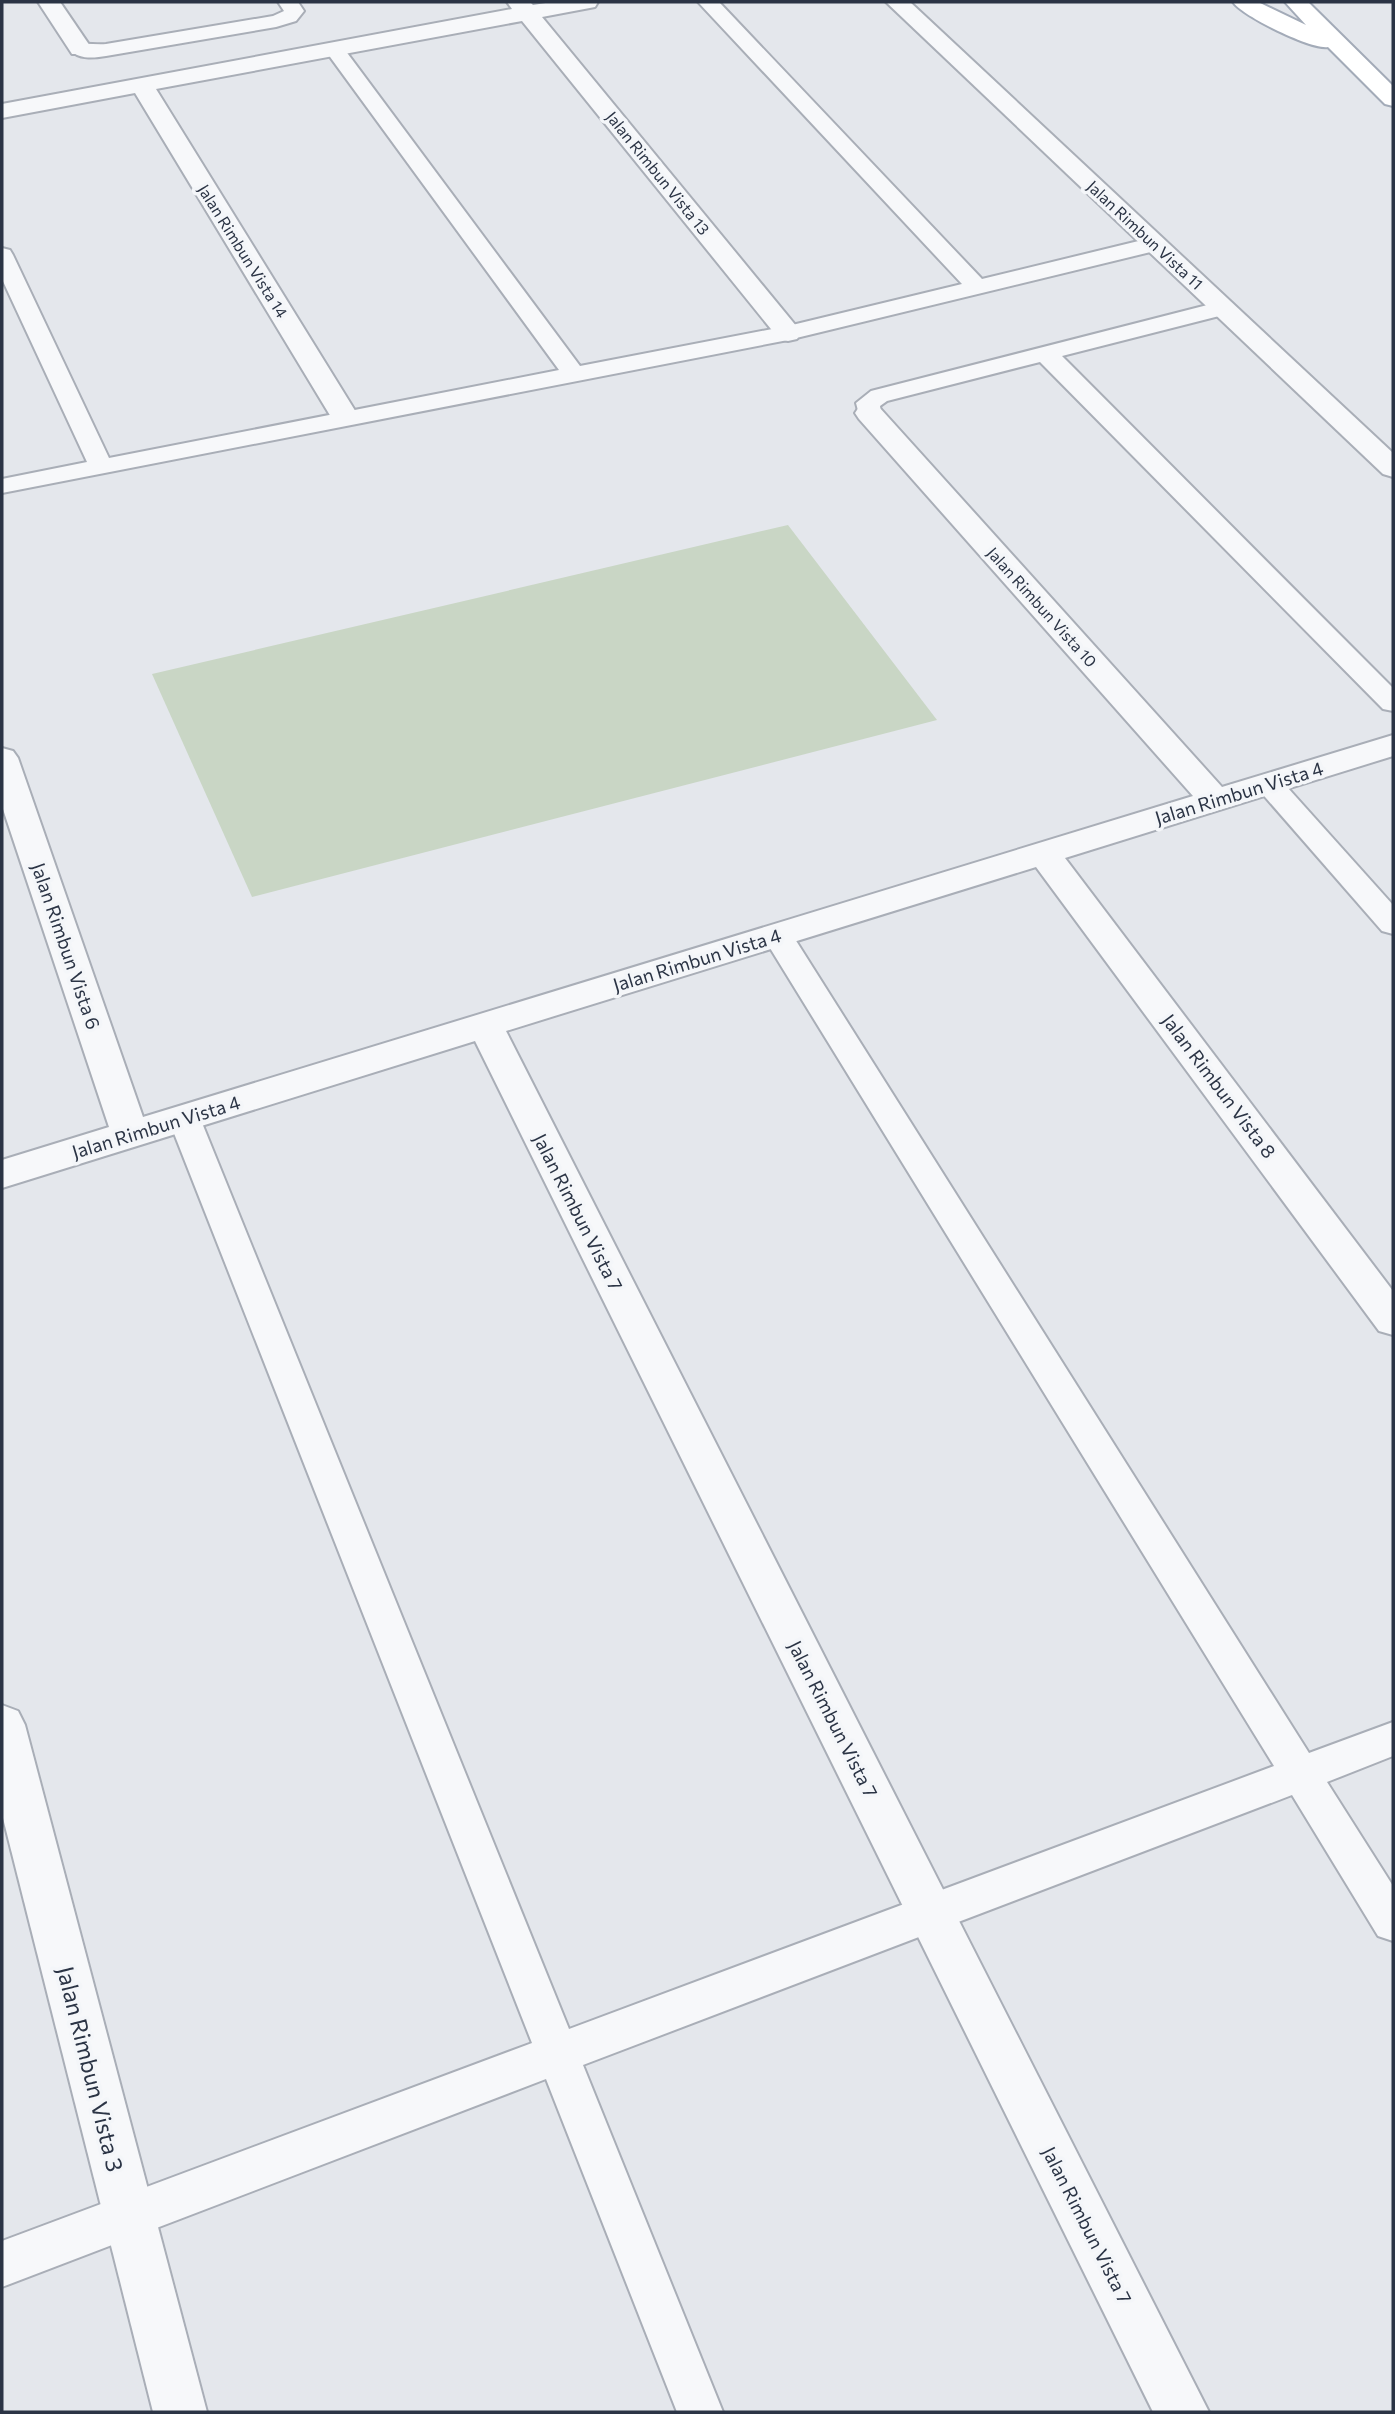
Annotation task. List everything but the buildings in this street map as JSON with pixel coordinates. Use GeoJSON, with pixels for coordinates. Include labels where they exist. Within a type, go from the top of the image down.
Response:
{"type":"FeatureCollection","features":[{"type":"Feature","properties":{"kind":"main road"},"geometry":{"type":"LineString","coordinates":[[1244,2],[1255,10],[1341,49]]}},
{"type":"Feature","properties":{"kind":"main road"},"geometry":{"type":"LineString","coordinates":[[1296,2],[1393,99]]}},
{"type":"Feature","properties":{"kind":"street"},"geometry":{"type":"LineString","coordinates":[[49,2],[80,49]]}},
{"type":"Feature","properties":{"kind":"street"},"geometry":{"type":"LineString","coordinates":[[2,111],[335,50],[523,8],[587,2]]}},
{"type":"Feature","properties":{"kind":"street","name":"Jalan Rimbun Vista 11"},"geometry":{"type":"LineString","coordinates":[[897,2],[1393,468]]}},
{"type":"Feature","properties":{"kind":"street","name":"Jalan Rimbun Vista 13"},"geometry":{"type":"LineString","coordinates":[[523,8],[788,333]]}},
{"type":"Feature","properties":{"kind":"street","name":"Jalan Rimbun Vista 14"},"geometry":{"type":"LineString","coordinates":[[142,85],[345,417]]}},
{"type":"Feature","properties":{"kind":"street","name":"Jalan Rimbun Vista 10"},"geometry":{"type":"LineString","coordinates":[[869,413],[1214,800]]}},
{"type":"Feature","properties":{"kind":"street","name":"Jalan Rimbun Vista 4"},"geometry":{"type":"LineString","coordinates":[[2,1174],[1393,746]]}},
{"type":"Feature","properties":{"kind":"street","name":"Jalan Rimbun Vista 6"},"geometry":{"type":"LineString","coordinates":[[2,758],[130,1134]]}},
{"type":"Feature","properties":{"kind":"street","name":"Jalan Rimbun Vista 8"},"geometry":{"type":"LineString","coordinates":[[1044,853],[1393,1320]]}},
{"type":"Feature","properties":{"kind":"street","name":"Jalan Rimbun Vista 7"},"geometry":{"type":"LineString","coordinates":[[485,1025],[1182,2412]]}},
{"type":"Feature","properties":{"kind":"street","name":"Jalan Rimbun Vista 3"},"geometry":{"type":"LineString","coordinates":[[2,1725],[180,2412]]}},
{"type":"Feature","properties":{"kind":"lane"},"geometry":{"type":"LineString","coordinates":[[80,49],[90,52],[106,50],[276,21],[289,17],[294,11],[288,2]]}},
{"type":"Feature","properties":{"kind":"lane"},"geometry":{"type":"LineString","coordinates":[[708,2],[977,287]]}},
{"type":"Feature","properties":{"kind":"lane"},"geometry":{"type":"LineString","coordinates":[[335,50],[573,374]]}},
{"type":"Feature","properties":{"kind":"lane"},"geometry":{"type":"LineString","coordinates":[[2,486],[345,417],[788,333],[1155,244]]}},
{"type":"Feature","properties":{"kind":"lane"},"geometry":{"type":"LineString","coordinates":[[2,255],[101,466]]}},
{"type":"Feature","properties":{"kind":"lane"},"geometry":{"type":"LineString","coordinates":[[869,413],[868,403],[879,396],[1223,308]]}},
{"type":"Feature","properties":{"kind":"lane"},"geometry":{"type":"LineString","coordinates":[[1045,353],[1393,703]]}},
{"type":"Feature","properties":{"kind":"lane"},"geometry":{"type":"LineString","coordinates":[[1269,784],[1393,924]]}},
{"type":"Feature","properties":{"kind":"lane"},"geometry":{"type":"LineString","coordinates":[[777,935],[1393,1922]]}},
{"type":"Feature","properties":{"kind":"lane"},"geometry":{"type":"LineString","coordinates":[[184,1118],[700,2412]]}},
{"type":"Feature","properties":{"kind":"lane"},"geometry":{"type":"LineString","coordinates":[[2,2264],[1393,1739]]}},
{"type":"Feature","properties":{"kind":"green space"},"geometry":{"type":"Polygon","coordinates":[[[788,525],[937,720],[252,897],[152,674],[788,525]]]}}]}
